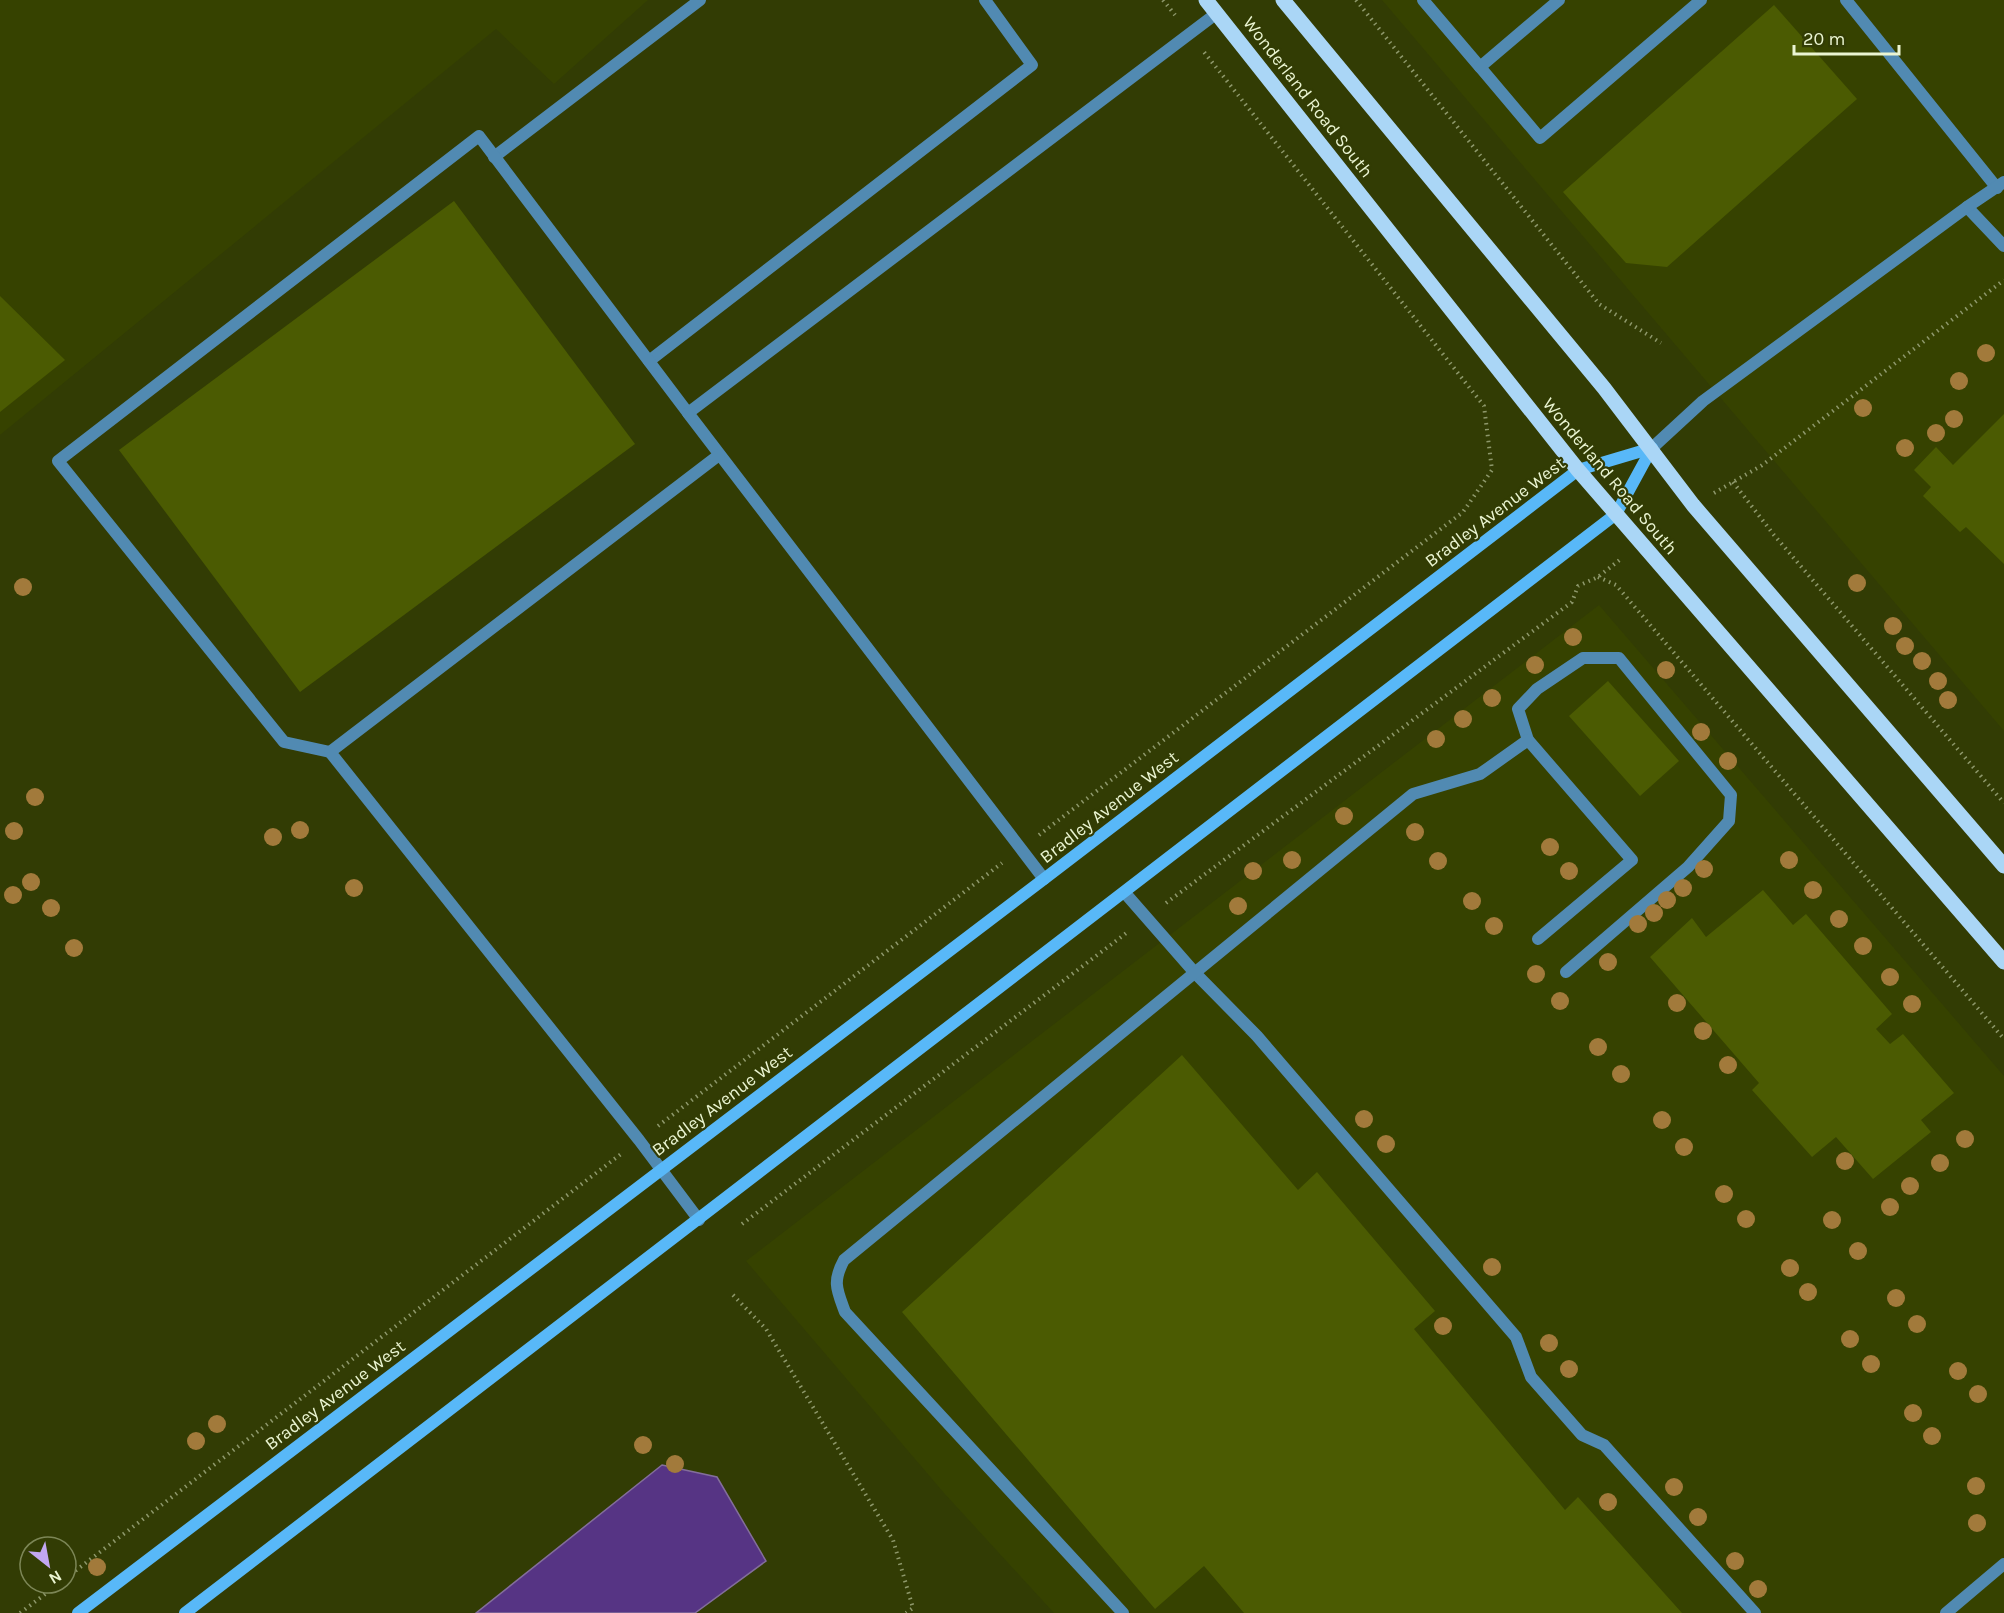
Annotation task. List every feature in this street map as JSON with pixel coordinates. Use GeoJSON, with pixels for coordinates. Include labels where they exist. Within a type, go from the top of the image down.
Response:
{"type":"FeatureCollection","features":[{"type":"Feature","properties":{"kind":"main road","name":"Wonderland Road South"},"geometry":{"type":"LineString","coordinates":[[1206,0],[1578,470],[2004,962]]}},
{"type":"Feature","properties":{"kind":"main road"},"geometry":{"type":"LineString","coordinates":[[1283,0],[1604,388],[1694,505],[2004,866]]}},
{"type":"Feature","properties":{"kind":"main road"},"geometry":{"type":"LineString","coordinates":[[185,1613],[1616,514],[1652,448]]}},
{"type":"Feature","properties":{"kind":"main road","name":"Bradley Avenue West"},"geometry":{"type":"LineString","coordinates":[[78,1613],[1578,470],[1652,448]]}},
{"type":"Feature","properties":{"kind":"lane"},"geometry":{"type":"LineString","coordinates":[[494,157],[700,0]]}},
{"type":"Feature","properties":{"kind":"lane"},"geometry":{"type":"LineString","coordinates":[[649,361],[1032,65],[985,0]]}},
{"type":"Feature","properties":{"kind":"lane"},"geometry":{"type":"LineString","coordinates":[[1423,0],[1540,138],[1701,0]]}},
{"type":"Feature","properties":{"kind":"lane"},"geometry":{"type":"LineString","coordinates":[[1480,67],[1558,0]]}},
{"type":"Feature","properties":{"kind":"lane"},"geometry":{"type":"LineString","coordinates":[[1652,448],[1703,402],[2000,185],[1846,0]]}},
{"type":"Feature","properties":{"kind":"lane"},"geometry":{"type":"LineString","coordinates":[[688,413],[1217,13]]}},
{"type":"Feature","properties":{"kind":"lane"},"geometry":{"type":"LineString","coordinates":[[699,1220],[639,1140],[330,752],[284,742],[58,461],[479,136],[1044,879]]}},
{"type":"Feature","properties":{"kind":"lane"},"geometry":{"type":"LineString","coordinates":[[1967,207],[2004,246]]}},
{"type":"Feature","properties":{"kind":"lane"},"geometry":{"type":"LineString","coordinates":[[330,752],[719,454]]}},
{"type":"Feature","properties":{"kind":"lane"},"geometry":{"type":"LineString","coordinates":[[1538,939],[1632,860],[1528,740],[1518,709],[1537,689],[1583,658],[1619,658],[1731,795],[1729,821],[1688,867],[1566,972]]}},
{"type":"Feature","properties":{"kind":"lane"},"geometry":{"type":"LineString","coordinates":[[1123,1613],[845,1312],[836,1287],[837,1272],[844,1260],[1413,794],[1480,774],[1528,740]]}},
{"type":"Feature","properties":{"kind":"lane"},"geometry":{"type":"LineString","coordinates":[[1125,893],[1195,973],[1257,1036],[1516,1338],[1531,1377],[1582,1435],[1604,1445],[1755,1613]]}},
{"type":"Feature","properties":{"kind":"lane"},"geometry":{"type":"LineString","coordinates":[[1946,1613],[2004,1564]]}},
{"type":"Feature","properties":{"kind":"path"},"geometry":{"type":"LineString","coordinates":[[78,1569],[1462,512],[1492,470],[1484,405],[1163,0]]}},
{"type":"Feature","properties":{"kind":"path"},"geometry":{"type":"LineString","coordinates":[[1356,0],[1599,304],[1661,343]]}},
{"type":"Feature","properties":{"kind":"path"},"geometry":{"type":"LineString","coordinates":[[2004,280],[1761,466],[1733,482],[1774,535],[2004,803]]}},
{"type":"Feature","properties":{"kind":"path"},"geometry":{"type":"LineString","coordinates":[[1578,586],[1598,577],[1616,585],[2004,1039]]}},
{"type":"Feature","properties":{"kind":"path"},"geometry":{"type":"LineString","coordinates":[[733,1295],[766,1329],[893,1540],[913,1608],[906,1613]]}},
{"type":"Feature","properties":{"kind":"path"},"geometry":{"type":"LineString","coordinates":[[20,1613],[44,1595]]}},
{"type":"Feature","properties":{"kind":"shaded area"},"geometry":{"type":"Polygon","coordinates":[[[0,0],[648,0],[554,84],[496,29],[0,435],[0,0]]]}},
{"type":"Feature","properties":{"kind":"shaded area"},"geometry":{"type":"Polygon","coordinates":[[[1382,0],[2004,0],[2004,731],[1382,0]]]}},
{"type":"Feature","properties":{"kind":"shaded area"},"geometry":{"type":"Polygon","coordinates":[[[1599,605],[2004,1076],[2004,1613],[1054,1613],[944,1493],[746,1261],[1599,605]]]}},
{"type":"Feature","properties":{"kind":"shaded area"},"geometry":{"type":"Polygon","coordinates":[[[662,1465],[717,1477],[766,1561],[695,1613],[476,1613],[662,1465]]]}},
{"type":"Feature","properties":{"kind":"building"},"geometry":{"type":"Polygon","coordinates":[[[1774,5],[1857,99],[1667,267],[1626,263],[1563,192],[1774,5]]]}},
{"type":"Feature","properties":{"kind":"building"},"geometry":{"type":"Polygon","coordinates":[[[454,201],[635,444],[300,692],[119,450],[454,201]]]}},
{"type":"Feature","properties":{"kind":"building"},"geometry":{"type":"Polygon","coordinates":[[[0,296],[65,360],[0,412],[0,296]]]}},
{"type":"Feature","properties":{"kind":"building"},"geometry":{"type":"Polygon","coordinates":[[[2004,414],[2004,564],[1966,527],[1960,532],[1923,496],[1931,487],[1914,470],[1936,447],[1953,465],[2004,414]]]}},
{"type":"Feature","properties":{"kind":"building"},"geometry":{"type":"Polygon","coordinates":[[[1608,681],[1679,761],[1640,796],[1569,716],[1608,681]]]}},
{"type":"Feature","properties":{"kind":"building"},"geometry":{"type":"Polygon","coordinates":[[[1763,890],[1793,925],[1806,914],[1892,1014],[1876,1029],[1890,1044],[1903,1034],[1954,1093],[1921,1120],[1931,1132],[1873,1179],[1836,1137],[1812,1157],[1752,1090],[1759,1083],[1650,957],[1692,918],[1706,937],[1763,890]]]}},
{"type":"Feature","properties":{"kind":"building"},"geometry":{"type":"Polygon","coordinates":[[[1182,1055],[1298,1190],[1317,1172],[1435,1311],[1414,1329],[1565,1510],[1578,1497],[1682,1613],[1244,1613],[1204,1566],[1155,1609],[902,1312],[1182,1055]]]}}]}
